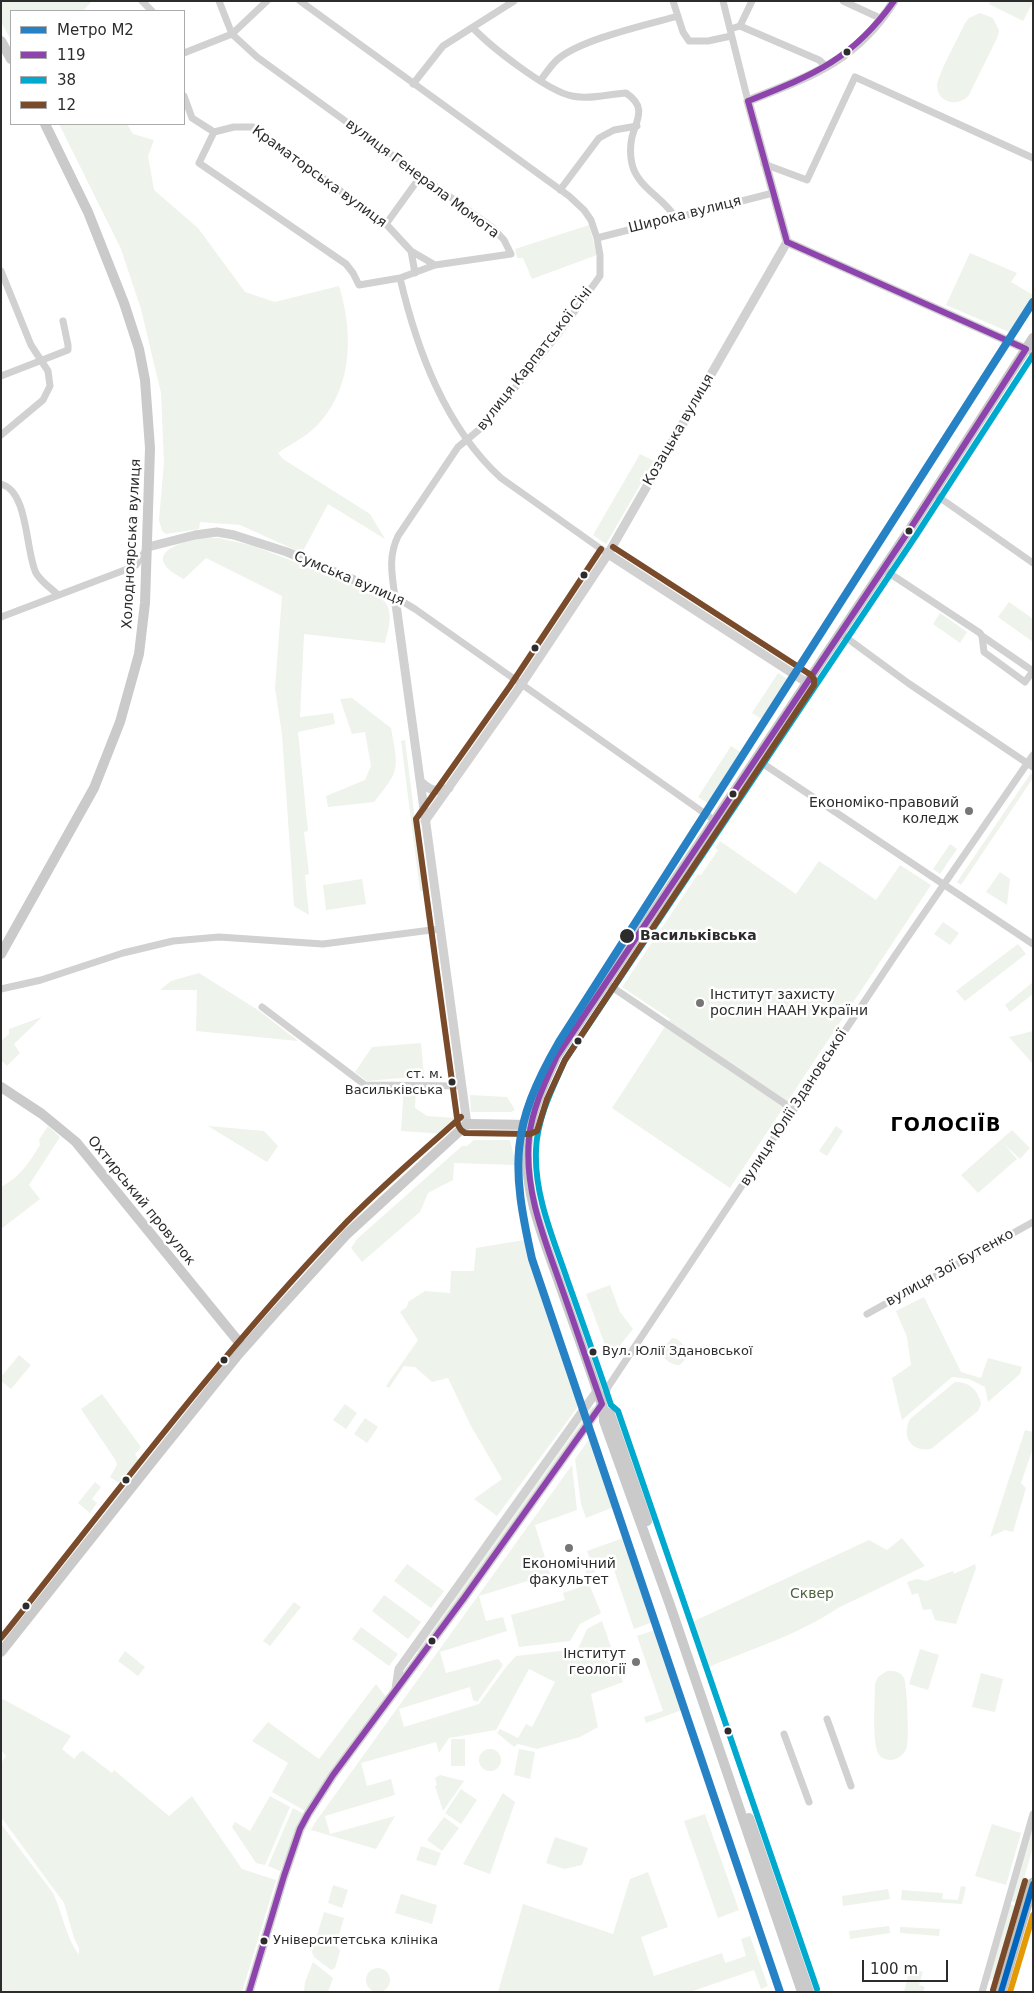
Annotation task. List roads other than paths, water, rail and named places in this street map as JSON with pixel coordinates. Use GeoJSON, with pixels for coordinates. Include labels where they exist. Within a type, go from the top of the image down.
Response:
{"type":"FeatureCollection","features":[{"type":"Feature","properties":{"kind":"highway"},"geometry":{"type":"LineString","coordinates":[[1000,1992],[1033,1883]]}},
{"type":"Feature","properties":{"kind":"main road"},"geometry":{"type":"LineString","coordinates":[[1,42],[10,57]]}},
{"type":"Feature","properties":{"kind":"main road","name":"Холодноярська вулиця"},"geometry":{"type":"LineString","coordinates":[[1,954],[94,788],[114,740],[139,654],[146,603],[150,485],[149,421],[145,380],[139,349],[124,303],[88,212],[45,125]]}},
{"type":"Feature","properties":{"kind":"main road"},"geometry":{"type":"LineString","coordinates":[[802,1992],[670,1605],[604,1421],[603,1408],[598,1391],[541,1231],[531,1196],[527,1162],[530,1125],[539,1096],[557,1056],[1029,351],[1033,338]]}},
{"type":"Feature","properties":{"kind":"main road","name":"Охтирський провулок"},"geometry":{"type":"LineString","coordinates":[[1,1087],[42,1114],[76,1142],[238,1341],[245,1347]]}},
{"type":"Feature","properties":{"kind":"main road"},"geometry":{"type":"LineString","coordinates":[[1,1652],[245,1347],[347,1234],[468,1124],[530,1125]]}},
{"type":"Feature","properties":{"kind":"main road"},"geometry":{"type":"LineString","coordinates":[[603,1408],[610,1414],[809,1992]]}},
{"type":"Feature","properties":{"kind":"street"},"geometry":{"type":"LineString","coordinates":[[142,1],[151,10]]}},
{"type":"Feature","properties":{"kind":"street","name":"вулиця Генерала Момота"},"geometry":{"type":"LineString","coordinates":[[214,132],[199,163],[346,264],[359,285],[400,278],[435,265],[511,254],[504,240],[493,228],[258,58],[232,34],[219,1]]}},
{"type":"Feature","properties":{"kind":"street"},"geometry":{"type":"LineString","coordinates":[[185,53],[232,34],[267,1]]}},
{"type":"Feature","properties":{"kind":"street","name":"вулиця Карпатської Січі"},"geometry":{"type":"LineString","coordinates":[[300,1],[560,190],[584,210],[597,238],[600,255],[600,276],[559,333],[486,424],[458,447],[398,536],[392,549],[390,566],[395,598]]}},
{"type":"Feature","properties":{"kind":"street"},"geometry":{"type":"LineString","coordinates":[[413,84],[443,46],[514,1]]}},
{"type":"Feature","properties":{"kind":"street"},"geometry":{"type":"LineString","coordinates":[[673,1],[683,32],[689,41],[708,41],[731,32],[740,26],[752,1]]}},
{"type":"Feature","properties":{"kind":"street"},"geometry":{"type":"LineString","coordinates":[[723,1],[764,164],[787,242],[1029,351]]}},
{"type":"Feature","properties":{"kind":"street"},"geometry":{"type":"LineString","coordinates":[[843,1],[882,19]]}},
{"type":"Feature","properties":{"kind":"street"},"geometry":{"type":"LineString","coordinates":[[748,101],[827,67],[862,42],[882,19],[894,1]]}},
{"type":"Feature","properties":{"kind":"street"},"geometry":{"type":"LineString","coordinates":[[541,80],[550,68],[566,54],[608,36],[678,16]]}},
{"type":"Feature","properties":{"kind":"street"},"geometry":{"type":"LineString","coordinates":[[740,26],[819,60],[827,67]]}},
{"type":"Feature","properties":{"kind":"street"},"geometry":{"type":"LineString","coordinates":[[473,28],[492,46],[552,89],[573,97],[584,98],[626,93],[636,102],[639,110],[637,126],[632,136],[630,150],[635,172],[675,217]]}},
{"type":"Feature","properties":{"kind":"street"},"geometry":{"type":"LineString","coordinates":[[764,164],[807,180],[855,77],[1033,158]]}},
{"type":"Feature","properties":{"kind":"street"},"geometry":{"type":"LineString","coordinates":[[185,99],[192,118],[214,132]]}},
{"type":"Feature","properties":{"kind":"street"},"geometry":{"type":"LineString","coordinates":[[560,190],[599,138],[614,130],[637,126]]}},
{"type":"Feature","properties":{"kind":"street","name":"Краматорська вулиця"},"geometry":{"type":"LineString","coordinates":[[214,132],[234,127],[253,127],[386,224],[411,251],[435,265]]}},
{"type":"Feature","properties":{"kind":"street"},"geometry":{"type":"LineString","coordinates":[[386,224],[420,177]]}},
{"type":"Feature","properties":{"kind":"street","name":"Широка вулиця"},"geometry":{"type":"LineString","coordinates":[[597,238],[772,193]]}},
{"type":"Feature","properties":{"kind":"street","name":"Козацька вулиця"},"geometry":{"type":"LineString","coordinates":[[425,821],[521,685],[608,554],[787,242]]}},
{"type":"Feature","properties":{"kind":"street"},"geometry":{"type":"LineString","coordinates":[[411,251],[415,273]]}},
{"type":"Feature","properties":{"kind":"street"},"geometry":{"type":"LineString","coordinates":[[1,271],[31,345],[48,371],[50,386],[49,392],[43,400],[1,435]]}},
{"type":"Feature","properties":{"kind":"street"},"geometry":{"type":"LineString","coordinates":[[400,278],[417,343],[431,376],[467,439],[488,467],[608,554],[806,682]]}},
{"type":"Feature","properties":{"kind":"street"},"geometry":{"type":"LineString","coordinates":[[1,376],[68,350],[63,322]]}},
{"type":"Feature","properties":{"kind":"street"},"geometry":{"type":"LineString","coordinates":[[1,484],[10,488],[18,499],[38,575],[58,595]]}},
{"type":"Feature","properties":{"kind":"street"},"geometry":{"type":"LineString","coordinates":[[933,493],[1033,563]]}},
{"type":"Feature","properties":{"kind":"street","name":"Сумська вулиця"},"geometry":{"type":"LineString","coordinates":[[148,547],[195,535],[217,532],[234,535],[287,552],[395,598],[415,609],[714,820]]}},
{"type":"Feature","properties":{"kind":"street"},"geometry":{"type":"LineString","coordinates":[[1,617],[136,565],[148,547]]}},
{"type":"Feature","properties":{"kind":"street"},"geometry":{"type":"LineString","coordinates":[[883,569],[982,636],[1033,671],[1025,682],[984,652],[982,636]]}},
{"type":"Feature","properties":{"kind":"street"},"geometry":{"type":"LineString","coordinates":[[395,598],[468,1124]]}},
{"type":"Feature","properties":{"kind":"street"},"geometry":{"type":"LineString","coordinates":[[840,633],[908,683],[1030,765]]}},
{"type":"Feature","properties":{"kind":"street","name":"вулиця Юлії Здановської"},"geometry":{"type":"LineString","coordinates":[[249,1992],[300,1829],[333,1775],[603,1408],[608,1387],[942,885],[1030,765],[1033,755]]}},
{"type":"Feature","properties":{"kind":"street"},"geometry":{"type":"LineString","coordinates":[[756,759],[1033,944]]}},
{"type":"Feature","properties":{"kind":"street"},"geometry":{"type":"LineString","coordinates":[[420,781],[433,791],[449,788]]}},
{"type":"Feature","properties":{"kind":"street"},"geometry":{"type":"LineString","coordinates":[[1,989],[41,980],[124,953],[173,941],[219,937],[323,944],[440,929]]}},
{"type":"Feature","properties":{"kind":"street"},"geometry":{"type":"LineString","coordinates":[[606,983],[794,1110]]}},
{"type":"Feature","properties":{"kind":"street"},"geometry":{"type":"LineString","coordinates":[[262,1007],[365,1085],[462,1086]]}},
{"type":"Feature","properties":{"kind":"street","name":"вулиця Зої Бутенко"},"geometry":{"type":"LineString","coordinates":[[867,1314],[1033,1222]]}},
{"type":"Feature","properties":{"kind":"street"},"geometry":{"type":"LineString","coordinates":[[598,1391],[608,1387]]}},
{"type":"Feature","properties":{"kind":"street","name":"вулиця Юлії Здановської"},"geometry":{"type":"LineString","coordinates":[[396,1689],[399,1669],[598,1391]]}},
{"type":"Feature","properties":{"kind":"street"},"geometry":{"type":"LineString","coordinates":[[827,1719],[851,1786]]}},
{"type":"Feature","properties":{"kind":"street"},"geometry":{"type":"LineString","coordinates":[[784,1734],[808,1802]]}},
{"type":"Feature","properties":{"kind":"street"},"geometry":{"type":"LineString","coordinates":[[982,1992],[1033,1814]]}},
{"type":"Feature","properties":{"kind":"metro line","name":"M2"},"geometry":{"type":"LineString","coordinates":[[780,1992],[532,1259],[520,1197],[519,1147],[523,1123],[531,1099],[559,1042],[1033,302]]}},
{"type":"Feature","properties":{"kind":"place","name":"Економіко-правовий коледж"},"geometry":{"type":"Point","coordinates":[969,811]}},
{"type":"Feature","properties":{"kind":"place","name":"Васильківська"},"geometry":{"type":"Point","coordinates":[627,936]}},
{"type":"Feature","properties":{"kind":"place","name":"Інститут захисту рослин НААН України"},"geometry":{"type":"Point","coordinates":[700,1003]}},
{"type":"Feature","properties":{"kind":"place","name":"ст. м. Васильківська"},"geometry":{"type":"Point","coordinates":[452,1082]}},
{"type":"Feature","properties":{"kind":"place","name":"Вул. Юлії Здановської"},"geometry":{"type":"Point","coordinates":[593,1352]}},
{"type":"Feature","properties":{"kind":"place","name":"Економічний факультет"},"geometry":{"type":"Point","coordinates":[569,1548]}},
{"type":"Feature","properties":{"kind":"place","name":"Інститут геології"},"geometry":{"type":"Point","coordinates":[636,1662]}},
{"type":"Feature","properties":{"kind":"place","name":"Університетська клініка"},"geometry":{"type":"Point","coordinates":[264,1941]}},
{"type":"Feature","properties":{"kind":"district","name":"ГОЛОСІЇВ"},"geometry":{"type":"Point","coordinates":[946,1126]}},
{"type":"Feature","properties":{"kind":"park label","name":"Сквер"},"geometry":{"type":"Point","coordinates":[812,1594]}}]}
